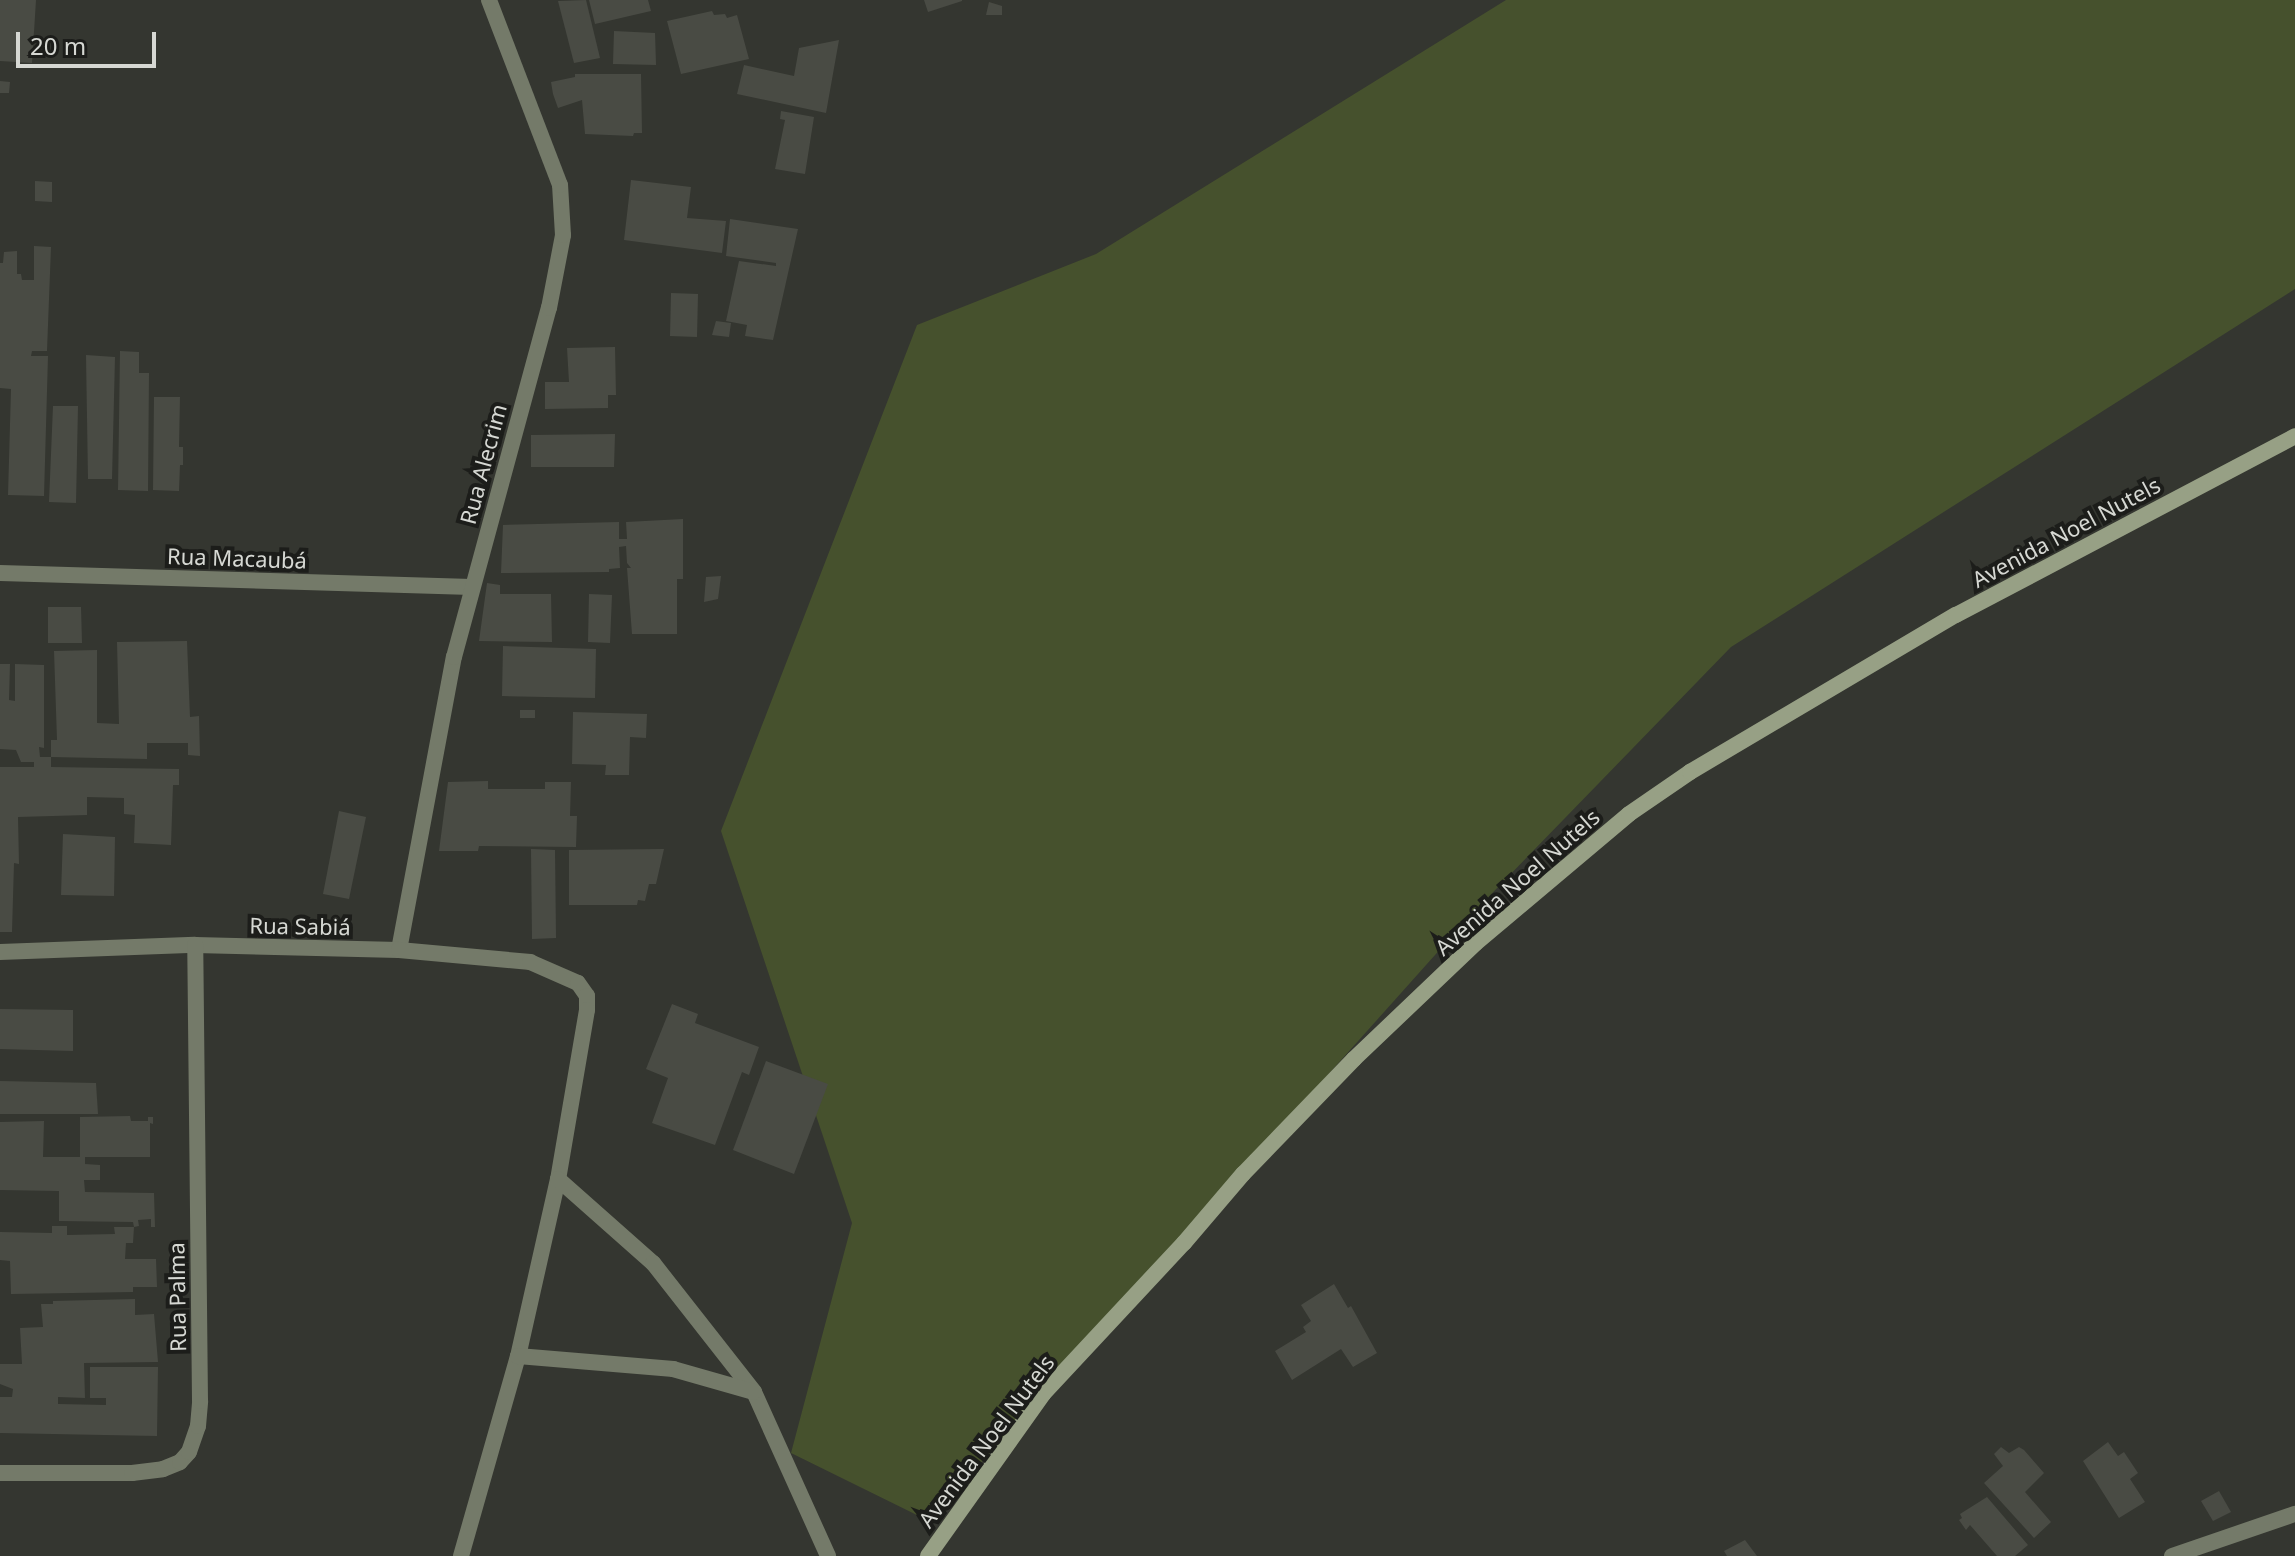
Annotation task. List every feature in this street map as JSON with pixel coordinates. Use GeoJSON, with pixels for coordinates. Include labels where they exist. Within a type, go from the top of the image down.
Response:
{"type":"FeatureCollection","features":[{"type":"Feature","properties":{"kind":"street","name":"Rua Alecrim"},"geometry":{"type":"LineString","coordinates":[[399,950],[440,724],[472,587],[549,308],[563,235],[560,185],[489,0]]}},
{"type":"Feature","properties":{"kind":"street","name":"Avenida Noel Nutels"},"geometry":{"type":"LineString","coordinates":[[928,1556],[1043,1394],[1184,1243],[1243,1174],[1354,1059],[1476,943],[1629,814],[1690,772],[1956,615],[2295,436]]}},
{"type":"Feature","properties":{"kind":"street","name":"Rua Macaubá"},"geometry":{"type":"LineString","coordinates":[[0,573],[472,587]]}},
{"type":"Feature","properties":{"kind":"street","name":"Rua Sabiá"},"geometry":{"type":"LineString","coordinates":[[0,952],[195,945],[399,950],[530,962],[578,983],[587,996],[558,1179]]}},
{"type":"Feature","properties":{"kind":"street","name":"Rua Palma"},"geometry":{"type":"LineString","coordinates":[[0,1473],[132,1473],[163,1469],[180,1462],[189,1452],[198,1426],[200,1401],[195,945]]}},
{"type":"Feature","properties":{"kind":"street"},"geometry":{"type":"LineString","coordinates":[[461,1556],[518,1356],[558,1179],[653,1263],[754,1392],[828,1556]]}},
{"type":"Feature","properties":{"kind":"street"},"geometry":{"type":"LineString","coordinates":[[518,1356],[673,1369],[754,1392]]}},
{"type":"Feature","properties":{"kind":"street"},"geometry":{"type":"LineString","coordinates":[[2172,1556],[2295,1514]]}},
{"type":"Feature","properties":{"kind":"green space"},"geometry":{"type":"Polygon","coordinates":[[[1506,0],[2295,0],[2295,289],[1731,647],[1469,917],[929,1521],[791,1453],[852,1223],[721,831],[917,325],[1096,254],[1506,0]]]}},
{"type":"Feature","properties":{"kind":"building"},"geometry":{"type":"Polygon","coordinates":[[[0,0],[36,0],[32,63],[0,61],[0,0]]]}},
{"type":"Feature","properties":{"kind":"building"},"geometry":{"type":"Polygon","coordinates":[[[586,0],[600,58],[574,63],[558,1],[586,0]]]}},
{"type":"Feature","properties":{"kind":"building"},"geometry":{"type":"Polygon","coordinates":[[[589,0],[648,0],[651,11],[595,24],[589,0]]]}},
{"type":"Feature","properties":{"kind":"building"},"geometry":{"type":"Polygon","coordinates":[[[924,0],[962,0],[962,1],[928,12],[924,0]]]}},
{"type":"Feature","properties":{"kind":"building"},"geometry":{"type":"Polygon","coordinates":[[[989,2],[1002,6],[1002,15],[986,15],[989,2]]]}},
{"type":"Feature","properties":{"kind":"building"},"geometry":{"type":"Polygon","coordinates":[[[712,11],[714,15],[725,14],[727,18],[737,15],[749,59],[681,74],[667,21],[712,11]]]}},
{"type":"Feature","properties":{"kind":"building"},"geometry":{"type":"Polygon","coordinates":[[[614,31],[655,33],[656,65],[613,64],[614,31]]]}},
{"type":"Feature","properties":{"kind":"building"},"geometry":{"type":"Polygon","coordinates":[[[839,40],[826,113],[737,94],[744,65],[794,76],[799,48],[839,40]]]}},
{"type":"Feature","properties":{"kind":"building"},"geometry":{"type":"Polygon","coordinates":[[[575,74],[641,74],[642,133],[634,133],[633,136],[585,134],[582,100],[558,108],[551,82],[575,77],[575,74]]]}},
{"type":"Feature","properties":{"kind":"building"},"geometry":{"type":"Polygon","coordinates":[[[0,81],[10,82],[9,93],[0,93],[0,81]]]}},
{"type":"Feature","properties":{"kind":"building"},"geometry":{"type":"Polygon","coordinates":[[[781,111],[814,117],[805,174],[775,169],[785,120],[780,119],[781,111]]]}},
{"type":"Feature","properties":{"kind":"building"},"geometry":{"type":"Polygon","coordinates":[[[631,180],[691,187],[687,218],[726,221],[722,253],[624,240],[631,180]]]}},
{"type":"Feature","properties":{"kind":"building"},"geometry":{"type":"Polygon","coordinates":[[[35,181],[52,182],[52,202],[35,201],[35,181]]]}},
{"type":"Feature","properties":{"kind":"building"},"geometry":{"type":"Polygon","coordinates":[[[730,219],[798,229],[773,340],[745,336],[747,325],[726,321],[739,261],[776,266],[776,263],[726,256],[730,219]]]}},
{"type":"Feature","properties":{"kind":"building"},"geometry":{"type":"Polygon","coordinates":[[[34,246],[51,247],[47,351],[32,351],[31,356],[48,356],[44,496],[8,495],[11,389],[0,388],[0,263],[3,263],[4,252],[17,251],[17,274],[21,274],[22,280],[34,280],[34,246]]]}},
{"type":"Feature","properties":{"kind":"building"},"geometry":{"type":"Polygon","coordinates":[[[671,293],[698,294],[697,337],[670,336],[671,293]]]}},
{"type":"Feature","properties":{"kind":"building"},"geometry":{"type":"Polygon","coordinates":[[[716,321],[731,323],[729,337],[712,335],[716,321]]]}},
{"type":"Feature","properties":{"kind":"building"},"geometry":{"type":"Polygon","coordinates":[[[615,347],[616,395],[608,395],[608,408],[545,409],[545,382],[569,382],[567,348],[615,347]]]}},
{"type":"Feature","properties":{"kind":"building"},"geometry":{"type":"Polygon","coordinates":[[[120,351],[139,352],[139,373],[149,373],[148,491],[118,490],[120,351]]]}},
{"type":"Feature","properties":{"kind":"building"},"geometry":{"type":"Polygon","coordinates":[[[86,355],[115,357],[112,479],[88,479],[86,355]]]}},
{"type":"Feature","properties":{"kind":"building"},"geometry":{"type":"Polygon","coordinates":[[[154,397],[180,397],[179,447],[183,447],[183,465],[180,465],[179,491],[153,490],[154,397]]]}},
{"type":"Feature","properties":{"kind":"building"},"geometry":{"type":"Polygon","coordinates":[[[53,406],[78,406],[76,503],[49,502],[53,406]]]}},
{"type":"Feature","properties":{"kind":"building"},"geometry":{"type":"Polygon","coordinates":[[[615,434],[614,467],[531,467],[531,435],[615,434]]]}},
{"type":"Feature","properties":{"kind":"building"},"geometry":{"type":"Polygon","coordinates":[[[683,519],[683,579],[677,579],[677,634],[632,634],[627,568],[631,568],[627,563],[626,546],[619,547],[620,568],[609,569],[609,572],[501,573],[503,525],[619,522],[619,539],[627,539],[626,522],[683,519]]]}},
{"type":"Feature","properties":{"kind":"building"},"geometry":{"type":"Polygon","coordinates":[[[721,576],[718,599],[704,602],[706,577],[721,576]]]}},
{"type":"Feature","properties":{"kind":"building"},"geometry":{"type":"Polygon","coordinates":[[[487,583],[500,585],[500,594],[551,594],[552,642],[479,641],[487,583]]]}},
{"type":"Feature","properties":{"kind":"building"},"geometry":{"type":"Polygon","coordinates":[[[589,594],[612,595],[610,643],[588,642],[589,594]]]}},
{"type":"Feature","properties":{"kind":"building"},"geometry":{"type":"Polygon","coordinates":[[[48,607],[81,607],[82,643],[48,643],[48,607]]]}},
{"type":"Feature","properties":{"kind":"building"},"geometry":{"type":"Polygon","coordinates":[[[187,641],[190,717],[199,716],[200,756],[188,755],[188,743],[147,743],[147,759],[51,757],[51,740],[57,740],[54,651],[97,650],[97,723],[119,724],[117,642],[187,641]]]}},
{"type":"Feature","properties":{"kind":"building"},"geometry":{"type":"Polygon","coordinates":[[[503,646],[596,649],[595,698],[502,696],[503,646]]]}},
{"type":"Feature","properties":{"kind":"building"},"geometry":{"type":"Polygon","coordinates":[[[0,664],[10,664],[9,700],[15,701],[15,664],[44,665],[44,748],[39,747],[40,757],[51,757],[51,767],[179,769],[179,785],[173,785],[171,845],[134,843],[135,815],[124,814],[124,798],[87,797],[87,815],[18,817],[19,864],[14,863],[12,932],[0,932],[0,767],[34,767],[34,762],[21,762],[16,750],[0,749],[0,664]]]}},
{"type":"Feature","properties":{"kind":"building"},"geometry":{"type":"Polygon","coordinates":[[[520,710],[535,710],[535,718],[520,718],[520,710]]]}},
{"type":"Feature","properties":{"kind":"building"},"geometry":{"type":"Polygon","coordinates":[[[573,712],[647,714],[646,738],[630,737],[629,775],[605,775],[606,765],[572,764],[573,712]]]}},
{"type":"Feature","properties":{"kind":"building"},"geometry":{"type":"Polygon","coordinates":[[[488,781],[488,789],[545,789],[545,782],[571,782],[570,816],[577,816],[576,847],[479,846],[478,851],[439,851],[448,782],[488,781]]]}},
{"type":"Feature","properties":{"kind":"building"},"geometry":{"type":"Polygon","coordinates":[[[339,811],[366,817],[349,899],[323,894],[339,811]]]}},
{"type":"Feature","properties":{"kind":"building"},"geometry":{"type":"Polygon","coordinates":[[[63,834],[115,837],[114,896],[61,895],[63,834]]]}},
{"type":"Feature","properties":{"kind":"building"},"geometry":{"type":"Polygon","coordinates":[[[531,849],[555,850],[556,938],[532,939],[531,849]]]}},
{"type":"Feature","properties":{"kind":"building"},"geometry":{"type":"Polygon","coordinates":[[[664,849],[656,884],[649,884],[645,901],[638,900],[637,905],[569,905],[569,850],[664,849]]]}},
{"type":"Feature","properties":{"kind":"building"},"geometry":{"type":"Polygon","coordinates":[[[672,1004],[698,1014],[695,1023],[759,1047],[749,1075],[742,1072],[715,1145],[652,1123],[668,1078],[646,1069],[672,1004]]]}},
{"type":"Feature","properties":{"kind":"building"},"geometry":{"type":"Polygon","coordinates":[[[0,1009],[73,1010],[73,1051],[0,1049],[0,1009]]]}},
{"type":"Feature","properties":{"kind":"building"},"geometry":{"type":"Polygon","coordinates":[[[766,1061],[828,1084],[794,1174],[733,1150],[766,1061]]]}},
{"type":"Feature","properties":{"kind":"building"},"geometry":{"type":"Polygon","coordinates":[[[0,1081],[96,1083],[98,1114],[0,1114],[0,1081]]]}},
{"type":"Feature","properties":{"kind":"building"},"geometry":{"type":"Polygon","coordinates":[[[130,1116],[131,1121],[148,1121],[148,1117],[153,1117],[153,1124],[150,1123],[150,1157],[85,1157],[85,1164],[100,1165],[100,1180],[84,1180],[85,1192],[154,1193],[155,1227],[151,1227],[151,1219],[138,1220],[139,1226],[134,1227],[133,1222],[59,1221],[59,1191],[0,1190],[0,1122],[44,1121],[43,1157],[80,1157],[80,1117],[130,1116]]]}},
{"type":"Feature","properties":{"kind":"building"},"geometry":{"type":"Polygon","coordinates":[[[52,1226],[67,1226],[67,1235],[115,1234],[114,1227],[134,1227],[133,1243],[126,1243],[125,1259],[156,1259],[157,1287],[133,1287],[133,1292],[11,1294],[10,1261],[0,1260],[0,1232],[52,1233],[52,1226]]]}},
{"type":"Feature","properties":{"kind":"building"},"geometry":{"type":"Polygon","coordinates":[[[1334,1284],[1348,1308],[1351,1306],[1377,1353],[1353,1367],[1341,1349],[1292,1380],[1275,1351],[1306,1332],[1303,1327],[1311,1321],[1301,1305],[1334,1284]]]}},
{"type":"Feature","properties":{"kind":"building"},"geometry":{"type":"Polygon","coordinates":[[[135,1299],[135,1315],[154,1314],[158,1362],[84,1363],[85,1398],[58,1397],[58,1404],[106,1405],[106,1398],[90,1398],[90,1367],[158,1367],[157,1436],[0,1433],[0,1397],[12,1397],[13,1389],[0,1384],[0,1364],[22,1364],[20,1328],[43,1327],[41,1304],[135,1299]]]}},
{"type":"Feature","properties":{"kind":"building"},"geometry":{"type":"Polygon","coordinates":[[[2108,1442],[2118,1456],[2124,1452],[2138,1473],[2130,1479],[2145,1502],[2119,1518],[2083,1461],[2108,1442]]]}},
{"type":"Feature","properties":{"kind":"building"},"geometry":{"type":"Polygon","coordinates":[[[2001,1447],[2009,1453],[2019,1447],[2024,1450],[2044,1473],[2025,1492],[2051,1522],[2034,1538],[1984,1483],[2003,1466],[1994,1454],[2001,1447]]]}},
{"type":"Feature","properties":{"kind":"building"},"geometry":{"type":"Polygon","coordinates":[[[2219,1491],[2231,1512],[2213,1521],[2201,1501],[2219,1491]]]}},
{"type":"Feature","properties":{"kind":"building"},"geometry":{"type":"Polygon","coordinates":[[[1987,1497],[2028,1545],[2015,1556],[1997,1556],[1970,1525],[1966,1530],[1959,1520],[1962,1518],[1960,1514],[1987,1497]]]}},
{"type":"Feature","properties":{"kind":"building"},"geometry":{"type":"Polygon","coordinates":[[[1745,1540],[1757,1556],[1727,1556],[1724,1551],[1745,1540]]]}}]}
